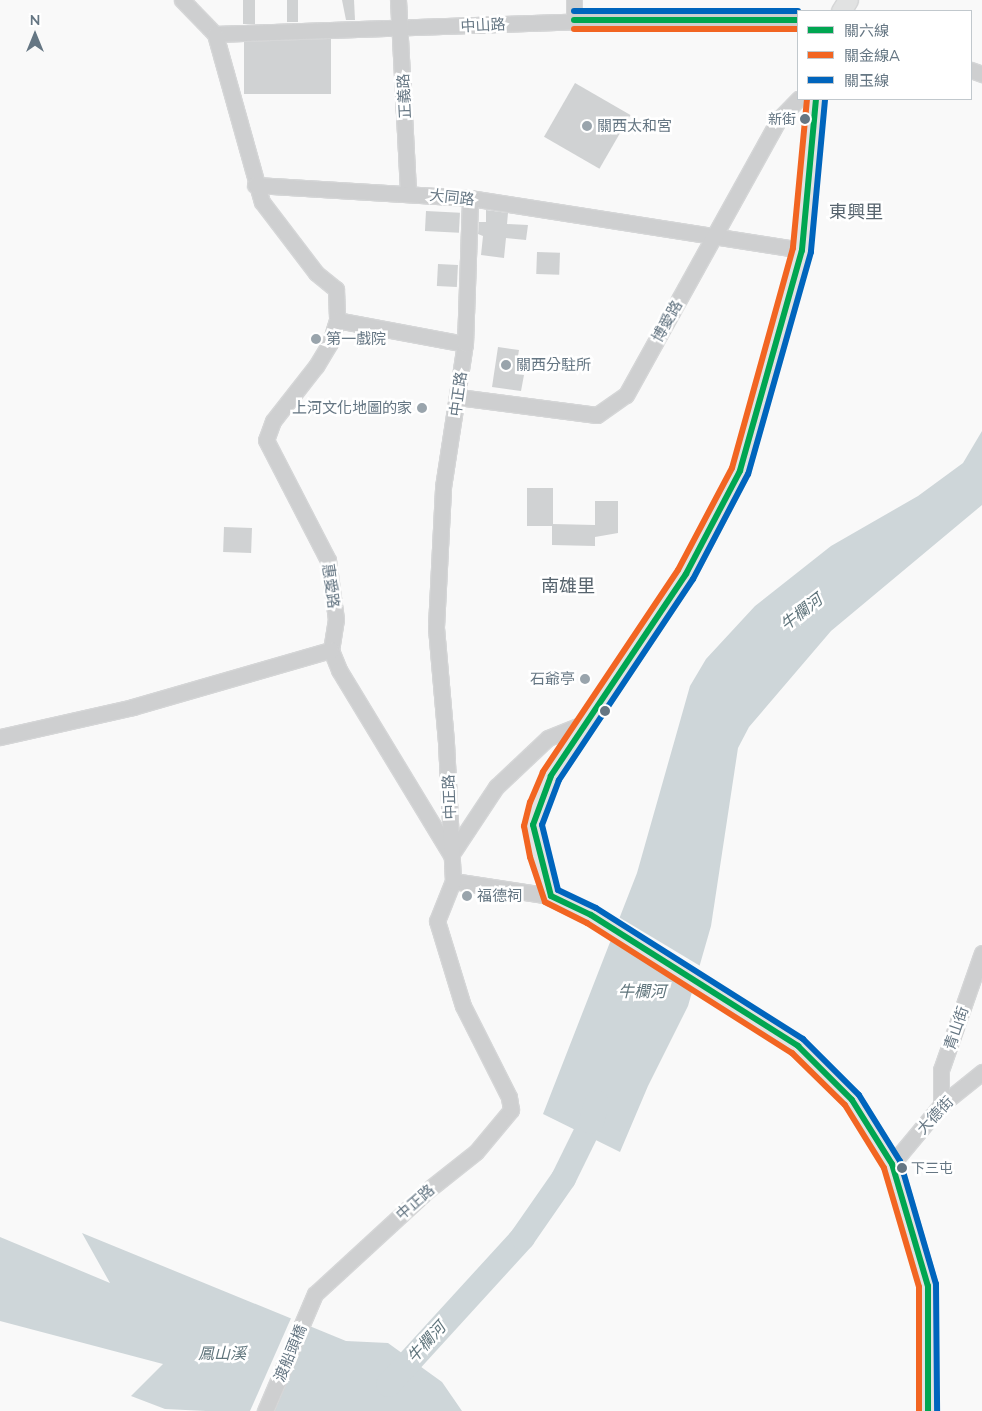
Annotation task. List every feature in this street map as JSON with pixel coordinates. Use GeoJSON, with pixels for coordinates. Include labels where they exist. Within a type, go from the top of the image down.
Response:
{"type":"FeatureCollection","features":[{"type":"Feature","properties":{"kind":"main road"},"geometry":{"type":"LineString","coordinates":[[816,100],[802,250],[740,471],[686,574],[590,721],[551,776],[538,805],[533,825],[538,854],[551,896],[591,915],[740,1006],[798,1046],[852,1100],[892,1164],[928,1286],[928,1411]]}},
{"type":"Feature","properties":{"kind":"street"},"geometry":{"type":"LineString","coordinates":[[182,0],[215,34],[254,185]]}},
{"type":"Feature","properties":{"kind":"street","name":"正義路"},"geometry":{"type":"LineString","coordinates":[[398,0],[408,193]]}},
{"type":"Feature","properties":{"kind":"street"},"geometry":{"type":"LineString","coordinates":[[574,0],[574,20]]}},
{"type":"Feature","properties":{"kind":"street","name":"中山路"},"geometry":{"type":"LineString","coordinates":[[215,34],[400,29],[574,20],[677,18],[797,20]]}},
{"type":"Feature","properties":{"kind":"street","name":"博愛路"},"geometry":{"type":"LineString","coordinates":[[458,398],[597,415],[626,395],[779,118],[797,100]]}},
{"type":"Feature","properties":{"kind":"street","name":"大同路"},"geometry":{"type":"LineString","coordinates":[[254,185],[470,198],[802,250]]}},
{"type":"Feature","properties":{"kind":"street","name":"惠愛路"},"geometry":{"type":"LineString","coordinates":[[254,185],[262,202],[316,273],[336,289],[338,320],[330,343],[273,421],[266,440],[328,560],[336,619],[331,650]]}},
{"type":"Feature","properties":{"kind":"street","name":"中正路"},"geometry":{"type":"LineString","coordinates":[[315,1294],[421,1196],[476,1152],[511,1110],[508,1097],[463,1006],[437,921],[452,881],[436,627],[443,487],[465,344],[470,198]]}},
{"type":"Feature","properties":{"kind":"street"},"geometry":{"type":"LineString","coordinates":[[338,320],[465,344]]}},
{"type":"Feature","properties":{"kind":"street"},"geometry":{"type":"LineString","coordinates":[[0,737],[142,705],[331,650],[339,670],[451,855],[496,787],[548,738],[590,721]]}},
{"type":"Feature","properties":{"kind":"street"},"geometry":{"type":"LineString","coordinates":[[452,881],[551,896]]}},
{"type":"Feature","properties":{"kind":"street","name":"青山街"},"geometry":{"type":"LineString","coordinates":[[941,1104],[941,1070],[982,953]]}},
{"type":"Feature","properties":{"kind":"street","name":"大德街"},"geometry":{"type":"LineString","coordinates":[[892,1164],[941,1104],[982,1072]]}},
{"type":"Feature","properties":{"kind":"street","name":"渡船頭橋"},"geometry":{"type":"LineString","coordinates":[[265,1411],[315,1294]]}},
{"type":"Feature","properties":{"kind":"water","name":"牛欄河"},"geometry":{"type":"Polygon","coordinates":[[[982,431],[982,505],[831,631],[749,727],[738,748],[711,926],[688,1006],[648,1086],[620,1152],[543,1114],[637,873],[690,686],[706,659],[755,606],[831,546],[918,496],[963,463],[982,431]]]}},
{"type":"Feature","properties":{"kind":"water","name":"鳳山溪"},"geometry":{"type":"Polygon","coordinates":[[[82,1233],[346,1341],[388,1343],[442,1382],[462,1411],[206,1411],[165,1409],[131,1396],[163,1364],[0,1321],[0,1237],[110,1283],[82,1233]]]}},
{"type":"Feature","properties":{"kind":"pier"},"geometry":{"type":"Polygon","coordinates":[[[617,916],[702,967],[689,988],[604,937],[617,916]]]}},
{"type":"Feature","properties":{"kind":"pier"},"geometry":{"type":"Polygon","coordinates":[[[292,1316],[311,1324],[274,1411],[250,1411],[292,1316]]]}},
{"type":"Feature","properties":{"kind":"building"},"geometry":{"type":"Polygon","coordinates":[[[243,0],[255,0],[255,24],[243,24],[243,0]]]}},
{"type":"Feature","properties":{"kind":"building"},"geometry":{"type":"Polygon","coordinates":[[[287,0],[298,0],[298,22],[287,22],[287,0]]]}},
{"type":"Feature","properties":{"kind":"building"},"geometry":{"type":"Polygon","coordinates":[[[342,0],[354,0],[355,20],[346,20],[342,0]]]}},
{"type":"Feature","properties":{"kind":"building"},"geometry":{"type":"Polygon","coordinates":[[[244,39],[331,39],[331,94],[244,94],[244,39]]]}},
{"type":"Feature","properties":{"kind":"building","name":"關西太和宮"},"geometry":{"type":"Polygon","coordinates":[[[575,83],[630,115],[599,169],[544,137],[575,83]]]}},
{"type":"Feature","properties":{"kind":"building"},"geometry":{"type":"Polygon","coordinates":[[[486,210],[508,213],[507,224],[528,225],[526,240],[506,238],[504,258],[481,255],[483,236],[478,234],[479,222],[486,222],[486,210]]]}},
{"type":"Feature","properties":{"kind":"building"},"geometry":{"type":"Polygon","coordinates":[[[426,211],[460,213],[459,233],[425,231],[426,211]]]}},
{"type":"Feature","properties":{"kind":"building"},"geometry":{"type":"Polygon","coordinates":[[[537,252],[560,253],[559,275],[536,274],[537,252]]]}},
{"type":"Feature","properties":{"kind":"building"},"geometry":{"type":"Polygon","coordinates":[[[438,264],[458,265],[457,287],[437,286],[438,264]]]}},
{"type":"Feature","properties":{"kind":"building","name":"關西分駐所"},"geometry":{"type":"Polygon","coordinates":[[[498,347],[519,350],[515,374],[524,375],[521,391],[492,387],[498,347]]]}},
{"type":"Feature","properties":{"kind":"building"},"geometry":{"type":"Polygon","coordinates":[[[527,488],[553,488],[553,526],[527,526],[527,488]]]}},
{"type":"Feature","properties":{"kind":"building"},"geometry":{"type":"Polygon","coordinates":[[[595,501],[618,501],[618,533],[595,537],[595,546],[552,545],[552,524],[595,525],[595,501]]]}},
{"type":"Feature","properties":{"kind":"building"},"geometry":{"type":"Polygon","coordinates":[[[224,527],[252,528],[251,553],[223,552],[224,527]]]}},
{"type":"Feature","properties":{"kind":"waterway","name":"牛欄河"},"geometry":{"type":"LineString","coordinates":[[388,1384],[522,1237],[563,1178],[591,1121],[596,1103]]}},
{"type":"Feature","properties":{"kind":"transit line","name":"關玉線"},"geometry":{"type":"LineString","coordinates":[[574,11],[797,11]]}},
{"type":"Feature","properties":{"kind":"transit line","name":"關六線"},"geometry":{"type":"LineString","coordinates":[[574,20],[797,20]]}},
{"type":"Feature","properties":{"kind":"transit line","name":"關金線A"},"geometry":{"type":"LineString","coordinates":[[574,29],[797,29]]}},
{"type":"Feature","properties":{"kind":"transit line","name":"關金線A"},"geometry":{"type":"LineString","coordinates":[[807,100],[793,248],[732,468],[678,570],[543,772],[530,802],[524,826],[530,857],[545,902],[587,923],[792,1053],[845,1105],[884,1168],[919,1287],[919,1411]]}},
{"type":"Feature","properties":{"kind":"transit line","name":"關六線"},"geometry":{"type":"LineString","coordinates":[[816,100],[802,250],[740,471],[686,574],[551,776],[533,825],[551,896],[591,915],[798,1046],[852,1100],[892,1164],[928,1286],[928,1411]]}},
{"type":"Feature","properties":{"kind":"transit line","name":"關玉線"},"geometry":{"type":"LineString","coordinates":[[825,100],[811,252],[748,474],[693,579],[559,780],[542,825],[558,890],[596,908],[803,1039],[859,1095],[900,1161],[936,1284],[937,1411]]}},
{"type":"Feature","properties":{"kind":"place","name":"新街"},"geometry":{"type":"Point","coordinates":[805,119]}},
{"type":"Feature","properties":{"kind":"place","name":"關西太和宮"},"geometry":{"type":"Point","coordinates":[587,126]}},
{"type":"Feature","properties":{"kind":"place","name":"第一戲院"},"geometry":{"type":"Point","coordinates":[316,339]}},
{"type":"Feature","properties":{"kind":"place","name":"關西分駐所"},"geometry":{"type":"Point","coordinates":[506,365]}},
{"type":"Feature","properties":{"kind":"place","name":"上河文化地圖的家"},"geometry":{"type":"Point","coordinates":[422,408]}},
{"type":"Feature","properties":{"kind":"place","name":"石爺亭"},"geometry":{"type":"Point","coordinates":[585,679]}},
{"type":"Feature","properties":{"kind":"place","name":"福德祠"},"geometry":{"type":"Point","coordinates":[467,896]}},
{"type":"Feature","properties":{"kind":"place","name":"下三屯"},"geometry":{"type":"Point","coordinates":[902,1168]}},
{"type":"Feature","properties":{"kind":"district","name":"東興里"},"geometry":{"type":"Point","coordinates":[856,212]}},
{"type":"Feature","properties":{"kind":"district","name":"南雄里"},"geometry":{"type":"Point","coordinates":[568,586]}}]}
